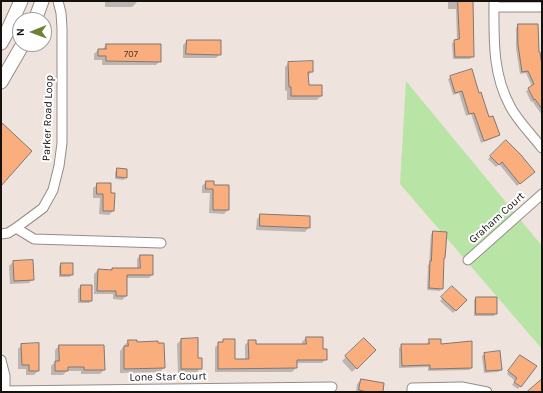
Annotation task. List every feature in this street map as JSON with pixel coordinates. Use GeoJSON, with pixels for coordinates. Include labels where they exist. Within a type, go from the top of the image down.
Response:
{"type":"FeatureCollection","features":[{"type":"Feature","properties":{"kind":"main road"},"geometry":{"type":"LineString","coordinates":[[1,43],[20,1]]}},
{"type":"Feature","properties":{"kind":"main road"},"geometry":{"type":"LineString","coordinates":[[38,12],[42,1]]}},
{"type":"Feature","properties":{"kind":"main road"},"geometry":{"type":"LineString","coordinates":[[1,82],[18,52]]}},
{"type":"Feature","properties":{"kind":"street","name":"Parker Road Loop"},"geometry":{"type":"LineString","coordinates":[[1,234],[8,233],[43,208],[53,190],[60,166],[62,144],[62,28],[61,13],[58,1]]}},
{"type":"Feature","properties":{"kind":"street"},"geometry":{"type":"LineString","coordinates":[[542,7],[494,4],[495,61],[502,89],[510,108],[542,148]]}},
{"type":"Feature","properties":{"kind":"street","name":"Graham Court"},"geometry":{"type":"LineString","coordinates":[[468,260],[542,194]]}},
{"type":"Feature","properties":{"kind":"street"},"geometry":{"type":"LineString","coordinates":[[16,228],[34,239],[161,243]]}},
{"type":"Feature","properties":{"kind":"street"},"geometry":{"type":"LineString","coordinates":[[1,360],[5,376],[5,392]]}},
{"type":"Feature","properties":{"kind":"street","name":"Lone Star Court"},"geometry":{"type":"LineString","coordinates":[[5,392],[332,387]]}},
{"type":"Feature","properties":{"kind":"street"},"geometry":{"type":"LineString","coordinates":[[412,390],[462,387],[487,392]]}},
{"type":"Feature","properties":{"kind":"green space"},"geometry":{"type":"Polygon","coordinates":[[[406,81],[542,246],[542,349],[400,184],[406,81]]]}},
{"type":"Feature","properties":{"kind":"building"},"geometry":{"type":"Polygon","coordinates":[[[458,1],[473,1],[474,57],[455,57],[454,40],[459,39],[458,1]]]}},
{"type":"Feature","properties":{"kind":"building"},"geometry":{"type":"Polygon","coordinates":[[[518,24],[538,24],[539,52],[542,66],[542,109],[535,99],[534,100],[528,88],[534,84],[528,71],[522,72],[518,45],[518,24]]]}},
{"type":"Feature","properties":{"kind":"building"},"geometry":{"type":"Polygon","coordinates":[[[187,40],[221,40],[221,55],[186,54],[187,40]]]}},
{"type":"Feature","properties":{"kind":"building"},"geometry":{"type":"Polygon","coordinates":[[[106,44],[161,44],[161,62],[106,61],[106,56],[98,56],[98,49],[106,49],[106,44]]]}},
{"type":"Feature","properties":{"kind":"building"},"geometry":{"type":"Polygon","coordinates":[[[313,61],[313,72],[308,72],[309,85],[322,85],[322,96],[291,96],[291,87],[289,87],[288,62],[313,61]]]}},
{"type":"Feature","properties":{"kind":"building"},"geometry":{"type":"Polygon","coordinates":[[[472,69],[479,93],[481,92],[489,117],[493,116],[500,135],[484,141],[474,113],[469,114],[462,91],[455,93],[450,76],[472,69]]]}},
{"type":"Feature","properties":{"kind":"building"},"geometry":{"type":"Polygon","coordinates":[[[1,122],[32,151],[1,186],[1,122]]]}},
{"type":"Feature","properties":{"kind":"building"},"geometry":{"type":"Polygon","coordinates":[[[506,140],[535,172],[520,184],[502,162],[499,165],[490,156],[506,140]]]}},
{"type":"Feature","properties":{"kind":"building"},"geometry":{"type":"Polygon","coordinates":[[[117,168],[127,169],[127,178],[117,177],[117,168]]]}},
{"type":"Feature","properties":{"kind":"building"},"geometry":{"type":"Polygon","coordinates":[[[206,181],[214,181],[214,185],[229,185],[229,210],[213,210],[213,189],[206,189],[206,181]]]}},
{"type":"Feature","properties":{"kind":"building"},"geometry":{"type":"Polygon","coordinates":[[[97,183],[111,183],[111,193],[115,193],[114,211],[103,211],[103,194],[97,194],[97,183]]]}},
{"type":"Feature","properties":{"kind":"building"},"geometry":{"type":"Polygon","coordinates":[[[260,214],[310,216],[310,228],[260,226],[260,214]]]}},
{"type":"Feature","properties":{"kind":"building"},"geometry":{"type":"Polygon","coordinates":[[[433,231],[447,232],[443,289],[429,288],[433,231]]]}},
{"type":"Feature","properties":{"kind":"building"},"geometry":{"type":"Polygon","coordinates":[[[140,255],[153,255],[153,275],[127,275],[127,296],[116,296],[116,291],[97,291],[98,269],[112,270],[112,268],[140,268],[140,255]]]}},
{"type":"Feature","properties":{"kind":"building"},"geometry":{"type":"Polygon","coordinates":[[[33,260],[34,280],[14,281],[13,261],[33,260]]]}},
{"type":"Feature","properties":{"kind":"building"},"geometry":{"type":"Polygon","coordinates":[[[61,263],[73,263],[73,275],[61,275],[61,263]]]}},
{"type":"Feature","properties":{"kind":"building"},"geometry":{"type":"Polygon","coordinates":[[[81,285],[92,285],[92,301],[81,301],[81,285]]]}},
{"type":"Feature","properties":{"kind":"building"},"geometry":{"type":"Polygon","coordinates":[[[452,286],[467,300],[456,311],[441,297],[452,286]]]}},
{"type":"Feature","properties":{"kind":"building"},"geometry":{"type":"Polygon","coordinates":[[[476,297],[497,297],[497,314],[476,314],[476,297]]]}},
{"type":"Feature","properties":{"kind":"building"},"geometry":{"type":"Polygon","coordinates":[[[306,337],[323,337],[323,349],[327,349],[327,360],[297,360],[297,368],[218,369],[218,342],[223,342],[223,339],[235,339],[235,359],[249,359],[248,340],[256,340],[256,344],[306,344],[306,337]]]}},
{"type":"Feature","properties":{"kind":"building"},"geometry":{"type":"Polygon","coordinates":[[[198,338],[198,358],[202,358],[202,369],[181,369],[181,339],[198,338]]]}},
{"type":"Feature","properties":{"kind":"building"},"geometry":{"type":"Polygon","coordinates":[[[364,338],[376,350],[357,369],[345,356],[364,338]]]}},
{"type":"Feature","properties":{"kind":"building"},"geometry":{"type":"Polygon","coordinates":[[[429,339],[441,339],[441,344],[472,341],[472,368],[430,369],[430,365],[402,366],[401,344],[429,344],[429,339]]]}},
{"type":"Feature","properties":{"kind":"building"},"geometry":{"type":"Polygon","coordinates":[[[128,340],[137,340],[137,342],[158,341],[158,343],[164,343],[165,368],[124,369],[124,346],[128,346],[128,340]]]}},
{"type":"Feature","properties":{"kind":"building"},"geometry":{"type":"Polygon","coordinates":[[[39,343],[39,371],[29,371],[29,365],[22,365],[21,344],[39,343]]]}},
{"type":"Feature","properties":{"kind":"building"},"geometry":{"type":"Polygon","coordinates":[[[59,345],[104,345],[105,370],[84,370],[84,367],[68,367],[68,371],[55,371],[55,361],[59,361],[59,345]]]}},
{"type":"Feature","properties":{"kind":"building"},"geometry":{"type":"Polygon","coordinates":[[[500,351],[502,370],[486,371],[484,353],[500,351]]]}},
{"type":"Feature","properties":{"kind":"building"},"geometry":{"type":"Polygon","coordinates":[[[520,355],[537,366],[521,387],[514,382],[517,378],[508,371],[520,355]]]}},
{"type":"Feature","properties":{"kind":"building"},"geometry":{"type":"Polygon","coordinates":[[[361,379],[384,383],[383,392],[367,392],[359,390],[361,379]]]}},
{"type":"Feature","properties":{"kind":"building"},"geometry":{"type":"Polygon","coordinates":[[[542,379],[542,392],[527,392],[542,379]]]}}]}
